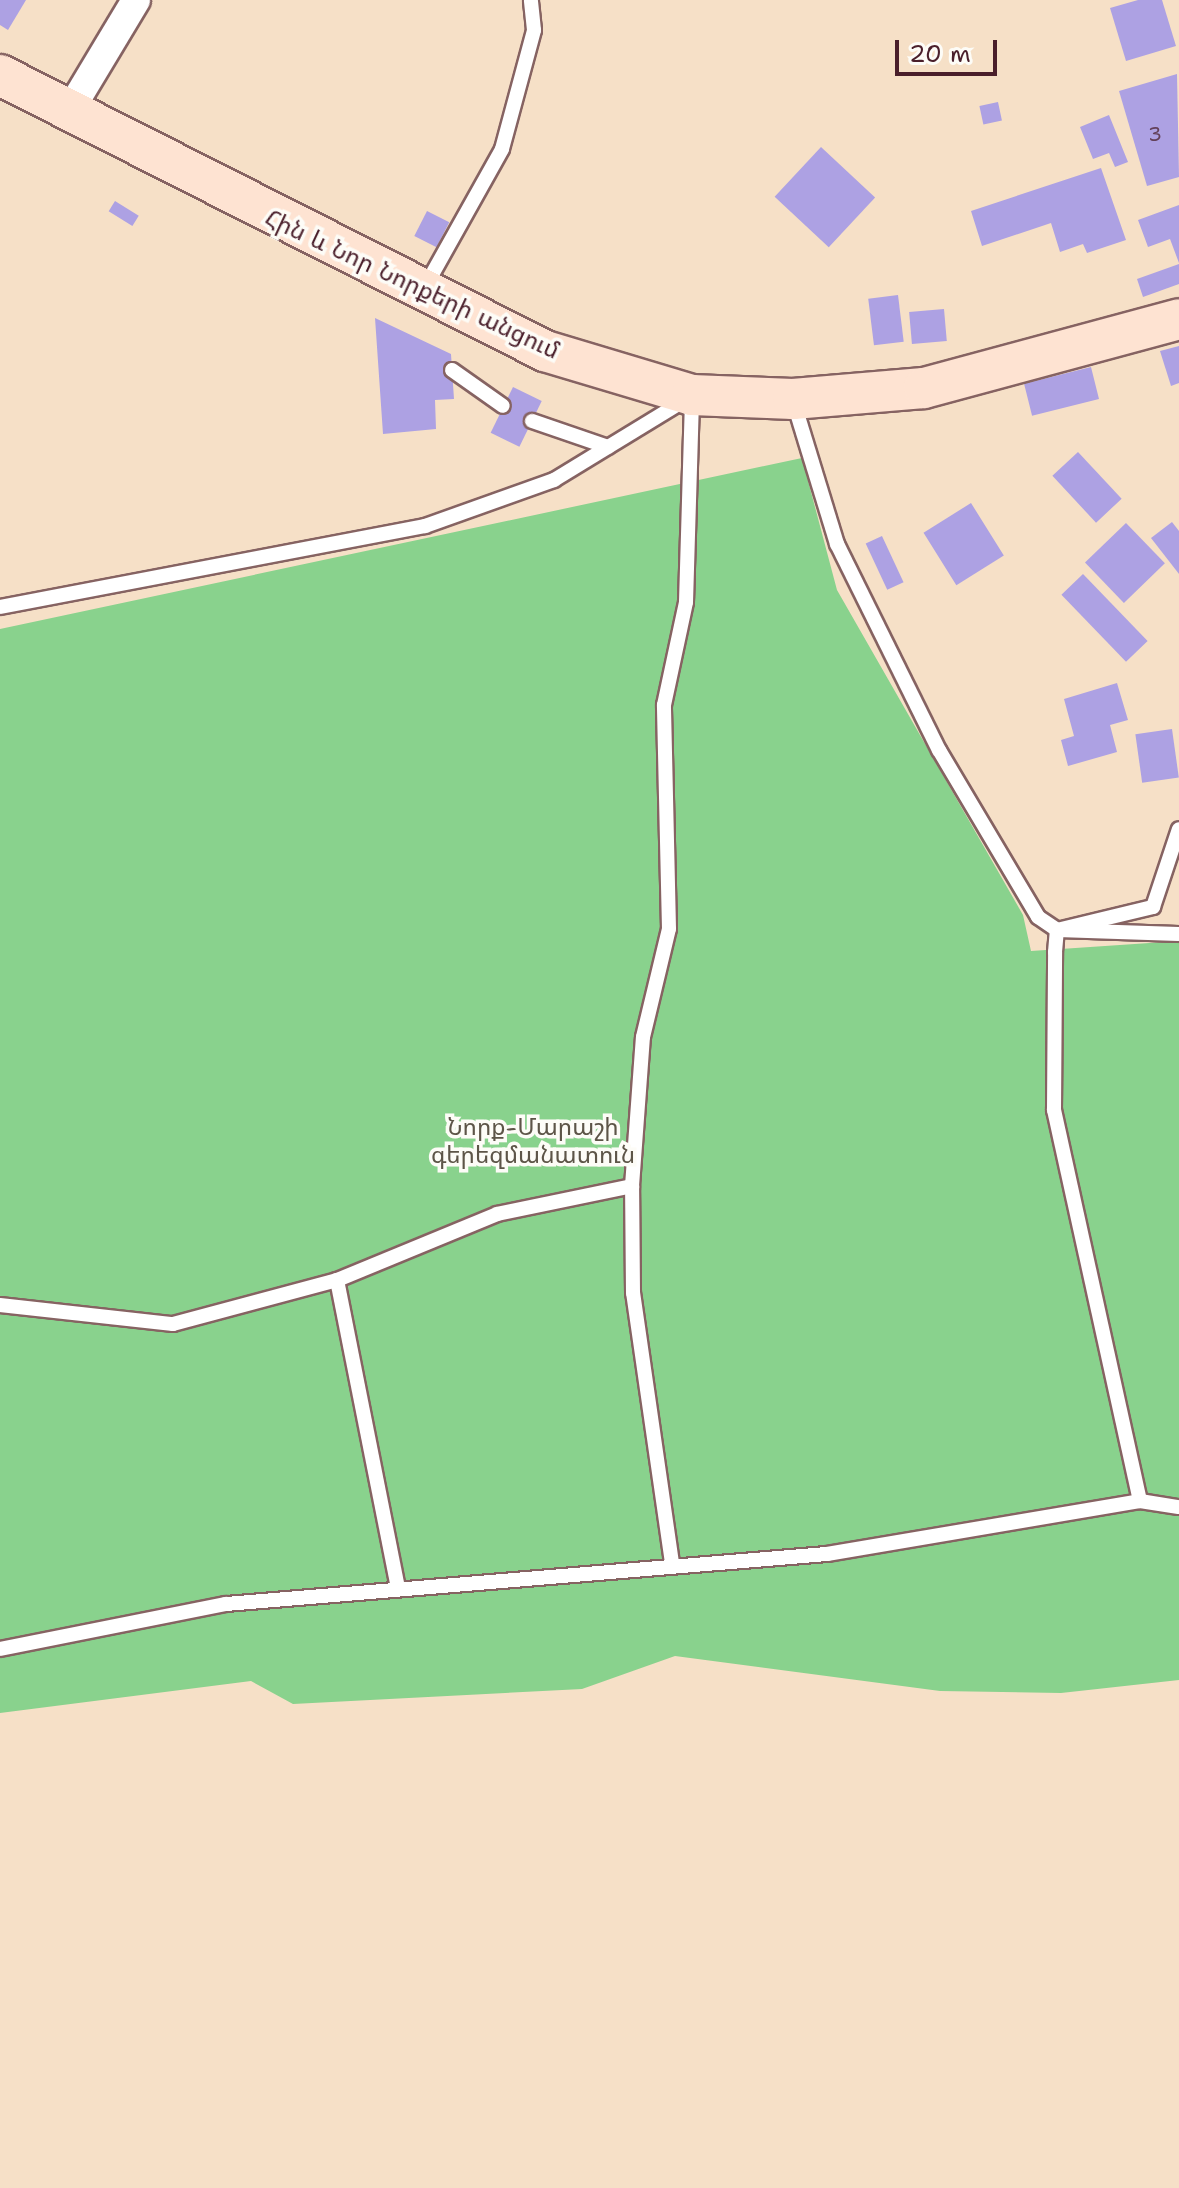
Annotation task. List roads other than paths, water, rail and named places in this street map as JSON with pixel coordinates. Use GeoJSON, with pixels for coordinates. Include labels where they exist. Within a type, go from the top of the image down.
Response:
{"type":"FeatureCollection","features":[{"type":"Feature","properties":{"kind":"street"},"geometry":{"type":"LineString","coordinates":[[70,110],[136,0]]}},
{"type":"Feature","properties":{"kind":"street","name":"Հին և Նոր Նորքերի անցում"},"geometry":{"type":"LineString","coordinates":[[0,75],[423,292],[545,351],[692,395],[793,399],[924,388],[1179,319]]}},
{"type":"Feature","properties":{"kind":"lane"},"geometry":{"type":"LineString","coordinates":[[423,292],[502,149],[534,30],[531,0]]}},
{"type":"Feature","properties":{"kind":"lane"},"geometry":{"type":"LineString","coordinates":[[452,370],[503,406]]}},
{"type":"Feature","properties":{"kind":"lane"},"geometry":{"type":"LineString","coordinates":[[0,607],[425,526],[554,480],[692,395]]}},
{"type":"Feature","properties":{"kind":"lane"},"geometry":{"type":"LineString","coordinates":[[672,1563],[633,1293],[632,1186],[643,1037],[669,929],[664,705],[686,602],[692,395]]}},
{"type":"Feature","properties":{"kind":"lane"},"geometry":{"type":"LineString","coordinates":[[793,399],[837,544],[912,695],[1038,917],[1057,930],[1179,934]]}},
{"type":"Feature","properties":{"kind":"lane"},"geometry":{"type":"LineString","coordinates":[[532,421],[608,447]]}},
{"type":"Feature","properties":{"kind":"lane"},"geometry":{"type":"LineString","coordinates":[[1057,930],[1153,907],[1179,829]]}},
{"type":"Feature","properties":{"kind":"lane"},"geometry":{"type":"LineString","coordinates":[[1057,930],[1054,1110],[1140,1501]]}},
{"type":"Feature","properties":{"kind":"lane"},"geometry":{"type":"LineString","coordinates":[[0,1305],[173,1324],[337,1280],[497,1214],[632,1186]]}},
{"type":"Feature","properties":{"kind":"lane"},"geometry":{"type":"LineString","coordinates":[[337,1280],[398,1588]]}},
{"type":"Feature","properties":{"kind":"lane"},"geometry":{"type":"LineString","coordinates":[[0,1649],[226,1604],[672,1563],[827,1554],[1140,1501],[1179,1507]]}},
{"type":"Feature","properties":{"kind":"park label","name":"Նորք-Մարաշի գերեզմանատուն"},"geometry":{"type":"Point","coordinates":[533,1142]}}]}
